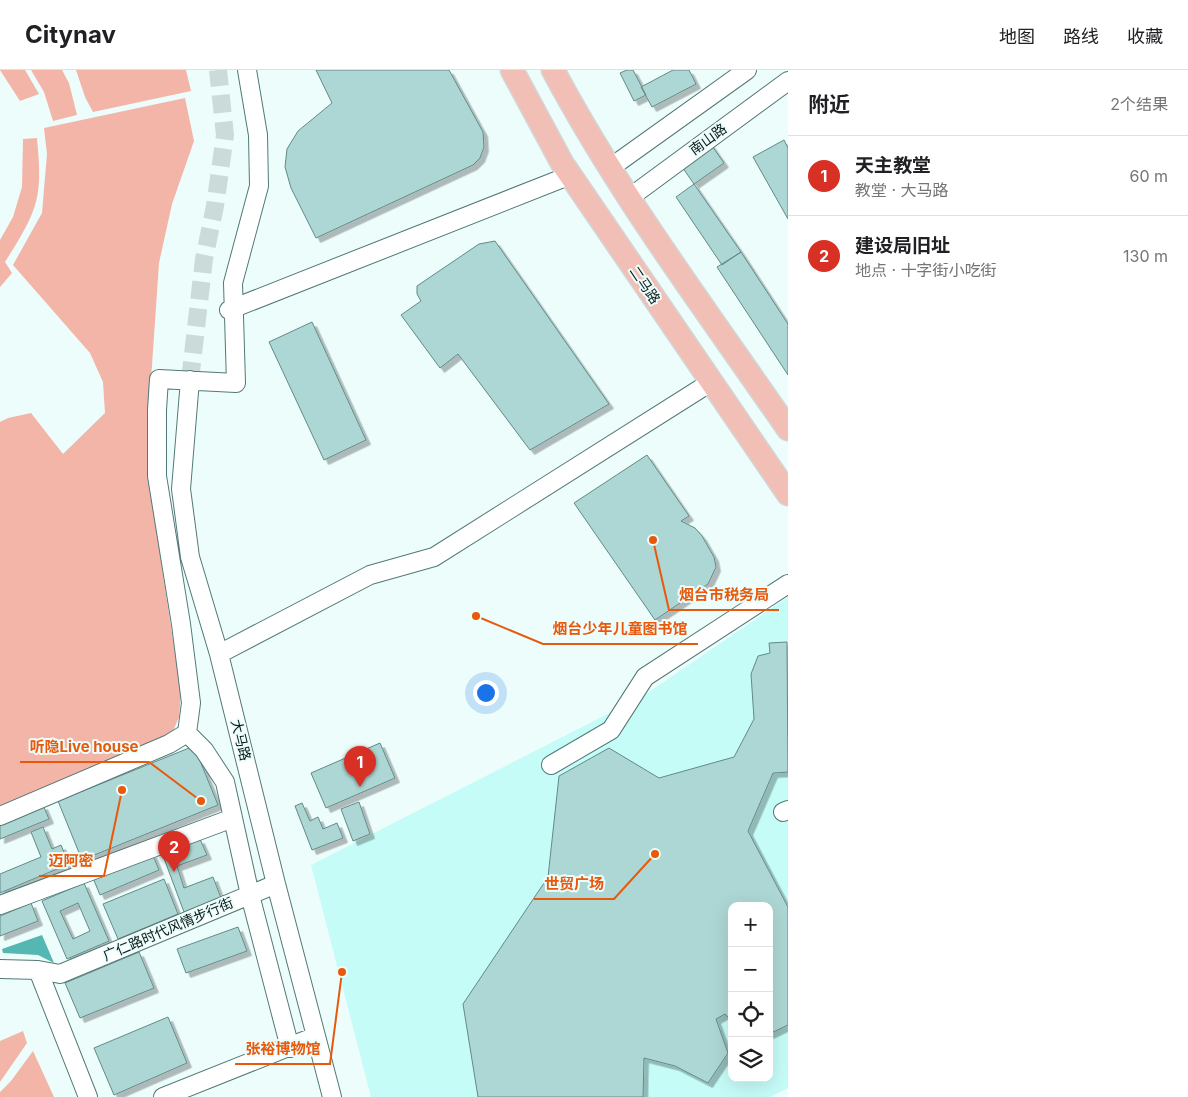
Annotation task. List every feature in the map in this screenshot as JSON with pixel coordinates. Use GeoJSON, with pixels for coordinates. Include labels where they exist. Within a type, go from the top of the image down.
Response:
{"type":"FeatureCollection","features":[{"type":"Feature","properties":{"kind":"main road","name":"二马路"},"geometry":{"type":"LineString","coordinates":[[512,70],[562,163],[788,494]]}},
{"type":"Feature","properties":{"kind":"main road"},"geometry":{"type":"LineString","coordinates":[[553,70],[574,110],[629,198],[788,429]]}},
{"type":"Feature","properties":{"kind":"street"},"geometry":{"type":"LineString","coordinates":[[187,733],[191,703],[158,476],[157,410],[159,379],[236,383],[233,282],[259,186],[258,135],[247,70]]}},
{"type":"Feature","properties":{"kind":"street"},"geometry":{"type":"LineString","coordinates":[[610,168],[748,70]]}},
{"type":"Feature","properties":{"kind":"street","name":"南山路"},"geometry":{"type":"LineString","coordinates":[[629,198],[788,81]]}},
{"type":"Feature","properties":{"kind":"street"},"geometry":{"type":"LineString","coordinates":[[229,310],[571,176]]}},
{"type":"Feature","properties":{"kind":"street","name":"大马路"},"geometry":{"type":"LineString","coordinates":[[190,380],[181,489],[190,557],[219,654],[276,884],[332,1097]]}},
{"type":"Feature","properties":{"kind":"street"},"geometry":{"type":"LineString","coordinates":[[219,654],[370,575],[434,557],[711,382]]}},
{"type":"Feature","properties":{"kind":"street"},"geometry":{"type":"LineString","coordinates":[[552,765],[611,730],[645,678],[788,584]]}},
{"type":"Feature","properties":{"kind":"street"},"geometry":{"type":"LineString","coordinates":[[0,816],[169,744],[187,733]]}},
{"type":"Feature","properties":{"kind":"street"},"geometry":{"type":"LineString","coordinates":[[187,733],[204,750],[225,782],[250,895],[290,1048]]}},
{"type":"Feature","properties":{"kind":"street"},"geometry":{"type":"LineString","coordinates":[[0,905],[233,818]]}},
{"type":"Feature","properties":{"kind":"street","name":"广仁路时代风情步行街"},"geometry":{"type":"LineString","coordinates":[[38,970],[60,974],[276,884]]}},
{"type":"Feature","properties":{"kind":"street"},"geometry":{"type":"LineString","coordinates":[[0,969],[38,970],[88,1097]]}},
{"type":"Feature","properties":{"kind":"street"},"geometry":{"type":"LineString","coordinates":[[163,1097],[290,1048],[316,1036]]}},
{"type":"Feature","properties":{"kind":"shaded area"},"geometry":{"type":"Polygon","coordinates":[[[0,70],[25,70],[39,94],[20,101],[0,70]]]}},
{"type":"Feature","properties":{"kind":"shaded area"},"geometry":{"type":"Polygon","coordinates":[[[31,70],[62,70],[69,83],[77,115],[53,121],[44,92],[31,70]]]}},
{"type":"Feature","properties":{"kind":"shaded area"},"geometry":{"type":"Polygon","coordinates":[[[76,70],[186,70],[191,91],[93,112],[85,97],[76,70]]]}},
{"type":"Feature","properties":{"kind":"shaded area"},"geometry":{"type":"Polygon","coordinates":[[[185,98],[194,141],[172,204],[159,263],[149,409],[150,471],[162,568],[181,692],[179,717],[171,736],[0,809],[0,422],[8,418],[31,413],[63,454],[105,413],[103,382],[90,353],[13,265],[42,213],[47,154],[44,128],[185,98]]]}},
{"type":"Feature","properties":{"kind":"shaded area"},"geometry":{"type":"Polygon","coordinates":[[[37,138],[39,175],[36,202],[27,224],[5,262],[12,273],[0,287],[0,240],[13,217],[22,187],[23,139],[37,138]]]}},
{"type":"Feature","properties":{"kind":"shaded area"},"geometry":{"type":"Polygon","coordinates":[[[788,597],[788,1088],[770,1097],[371,1097],[311,865],[643,696],[788,597]]]}},
{"type":"Feature","properties":{"kind":"shaded area"},"geometry":{"type":"Polygon","coordinates":[[[23,1031],[27,1043],[0,1082],[0,1041],[23,1031]]]}},
{"type":"Feature","properties":{"kind":"shaded area"},"geometry":{"type":"Polygon","coordinates":[[[33,1051],[54,1097],[0,1097],[0,1092],[11,1081],[33,1051]]]}},
{"type":"Feature","properties":{"kind":"water"},"geometry":{"type":"Polygon","coordinates":[[[42,935],[54,963],[38,955],[3,953],[2,949],[42,935]]]}},
{"type":"Feature","properties":{"kind":"building"},"geometry":{"type":"Polygon","coordinates":[[[316,70],[449,70],[483,132],[484,147],[480,158],[473,165],[316,238],[291,188],[285,167],[287,149],[298,131],[332,103],[316,70]]]}},
{"type":"Feature","properties":{"kind":"building"},"geometry":{"type":"Polygon","coordinates":[[[633,70],[646,95],[634,101],[620,73],[633,70]]]}},
{"type":"Feature","properties":{"kind":"building"},"geometry":{"type":"Polygon","coordinates":[[[673,70],[689,70],[696,84],[652,107],[641,87],[673,70]]]}},
{"type":"Feature","properties":{"kind":"building"},"geometry":{"type":"Polygon","coordinates":[[[784,140],[788,148],[788,219],[753,157],[784,140]]]}},
{"type":"Feature","properties":{"kind":"building"},"geometry":{"type":"Polygon","coordinates":[[[710,143],[724,163],[694,184],[680,164],[710,143]]]}},
{"type":"Feature","properties":{"kind":"building"},"geometry":{"type":"Polygon","coordinates":[[[694,184],[741,252],[722,265],[676,197],[694,184]]]}},
{"type":"Feature","properties":{"kind":"building"},"geometry":{"type":"Polygon","coordinates":[[[495,241],[609,404],[530,450],[458,354],[440,368],[401,315],[421,301],[417,294],[417,286],[479,244],[495,241]]]}},
{"type":"Feature","properties":{"kind":"building"},"geometry":{"type":"Polygon","coordinates":[[[741,252],[788,324],[788,375],[717,267],[741,252]]]}},
{"type":"Feature","properties":{"kind":"building"},"geometry":{"type":"Polygon","coordinates":[[[312,322],[366,440],[324,460],[269,342],[312,322]]]}},
{"type":"Feature","properties":{"kind":"building"},"geometry":{"type":"Polygon","coordinates":[[[647,455],[689,516],[681,521],[695,528],[702,536],[714,557],[716,567],[708,584],[655,620],[574,503],[647,455]]]}},
{"type":"Feature","properties":{"kind":"building"},"geometry":{"type":"Polygon","coordinates":[[[787,642],[788,772],[773,773],[748,831],[788,907],[788,1025],[773,1032],[773,902],[728,902],[728,1017],[725,1014],[716,1019],[728,1053],[708,1083],[675,1066],[644,1058],[643,1097],[478,1097],[463,1004],[548,877],[559,776],[609,748],[659,778],[734,757],[754,719],[751,674],[758,656],[770,653],[769,643],[787,642]]]}},
{"type":"Feature","properties":{"kind":"building"},"geometry":{"type":"Polygon","coordinates":[[[380,743],[395,778],[326,808],[311,773],[380,743]]]}},
{"type":"Feature","properties":{"kind":"building"},"geometry":{"type":"Polygon","coordinates":[[[194,746],[218,805],[82,860],[58,801],[194,746]]]}},
{"type":"Feature","properties":{"kind":"building"},"geometry":{"type":"Polygon","coordinates":[[[359,802],[370,834],[353,841],[341,809],[359,802]]]}},
{"type":"Feature","properties":{"kind":"building"},"geometry":{"type":"Polygon","coordinates":[[[302,803],[310,821],[318,817],[323,829],[337,823],[343,838],[312,850],[295,806],[302,803]]]}},
{"type":"Feature","properties":{"kind":"building"},"geometry":{"type":"Polygon","coordinates":[[[43,805],[49,819],[0,839],[0,823],[43,805]]]}},
{"type":"Feature","properties":{"kind":"building"},"geometry":{"type":"Polygon","coordinates":[[[43,827],[52,849],[61,845],[69,864],[0,893],[0,874],[41,857],[31,832],[43,827]]]}},
{"type":"Feature","properties":{"kind":"building"},"geometry":{"type":"Polygon","coordinates":[[[200,839],[207,855],[177,866],[184,888],[213,877],[221,898],[184,912],[162,853],[200,839]]]}},
{"type":"Feature","properties":{"kind":"building"},"geometry":{"type":"Polygon","coordinates":[[[152,853],[159,870],[100,895],[93,878],[152,853]]]}},
{"type":"Feature","properties":{"kind":"building"},"geometry":{"type":"Polygon","coordinates":[[[164,879],[178,914],[118,939],[103,904],[164,879]]]}},
{"type":"Feature","properties":{"kind":"building"},"geometry":{"type":"Polygon","coordinates":[[[84,883],[109,941],[67,959],[42,901],[84,883]],[[78,903],[60,911],[73,939],[90,931],[78,903]]]}},
{"type":"Feature","properties":{"kind":"building"},"geometry":{"type":"Polygon","coordinates":[[[31,903],[38,921],[0,936],[0,916],[31,903]]]}},
{"type":"Feature","properties":{"kind":"building"},"geometry":{"type":"Polygon","coordinates":[[[238,927],[247,951],[186,973],[177,949],[238,927]]]}},
{"type":"Feature","properties":{"kind":"building"},"geometry":{"type":"Polygon","coordinates":[[[139,952],[154,988],[80,1018],[65,983],[139,952]]]}},
{"type":"Feature","properties":{"kind":"building"},"geometry":{"type":"Polygon","coordinates":[[[168,1017],[187,1063],[114,1095],[94,1048],[168,1017]]]}},
{"type":"Feature","properties":{"kind":"tunnel"},"geometry":{"type":"LineString","coordinates":[[190,380],[204,259],[215,206],[225,135],[218,70]]}},
{"type":"Feature","properties":{"kind":"place","name":"烟台市税务局"},"geometry":{"type":"Point","coordinates":[653,540]}},
{"type":"Feature","properties":{"kind":"place","name":"烟台少年儿童图书馆"},"geometry":{"type":"Point","coordinates":[476,616]}},
{"type":"Feature","properties":{"kind":"place","name":"天主教堂"},"geometry":{"type":"Point","coordinates":[360,787]}},
{"type":"Feature","properties":{"kind":"place","name":"迈阿密"},"geometry":{"type":"Point","coordinates":[122,790]}},
{"type":"Feature","properties":{"kind":"place","name":"听隐Live house"},"geometry":{"type":"Point","coordinates":[201,801]}},
{"type":"Feature","properties":{"kind":"place","name":"世贸广场"},"geometry":{"type":"Point","coordinates":[655,854]}},
{"type":"Feature","properties":{"kind":"place","name":"建设局旧址"},"geometry":{"type":"Point","coordinates":[174,872]}},
{"type":"Feature","properties":{"kind":"place","name":"张裕博物馆"},"geometry":{"type":"Point","coordinates":[342,972]}}]}
